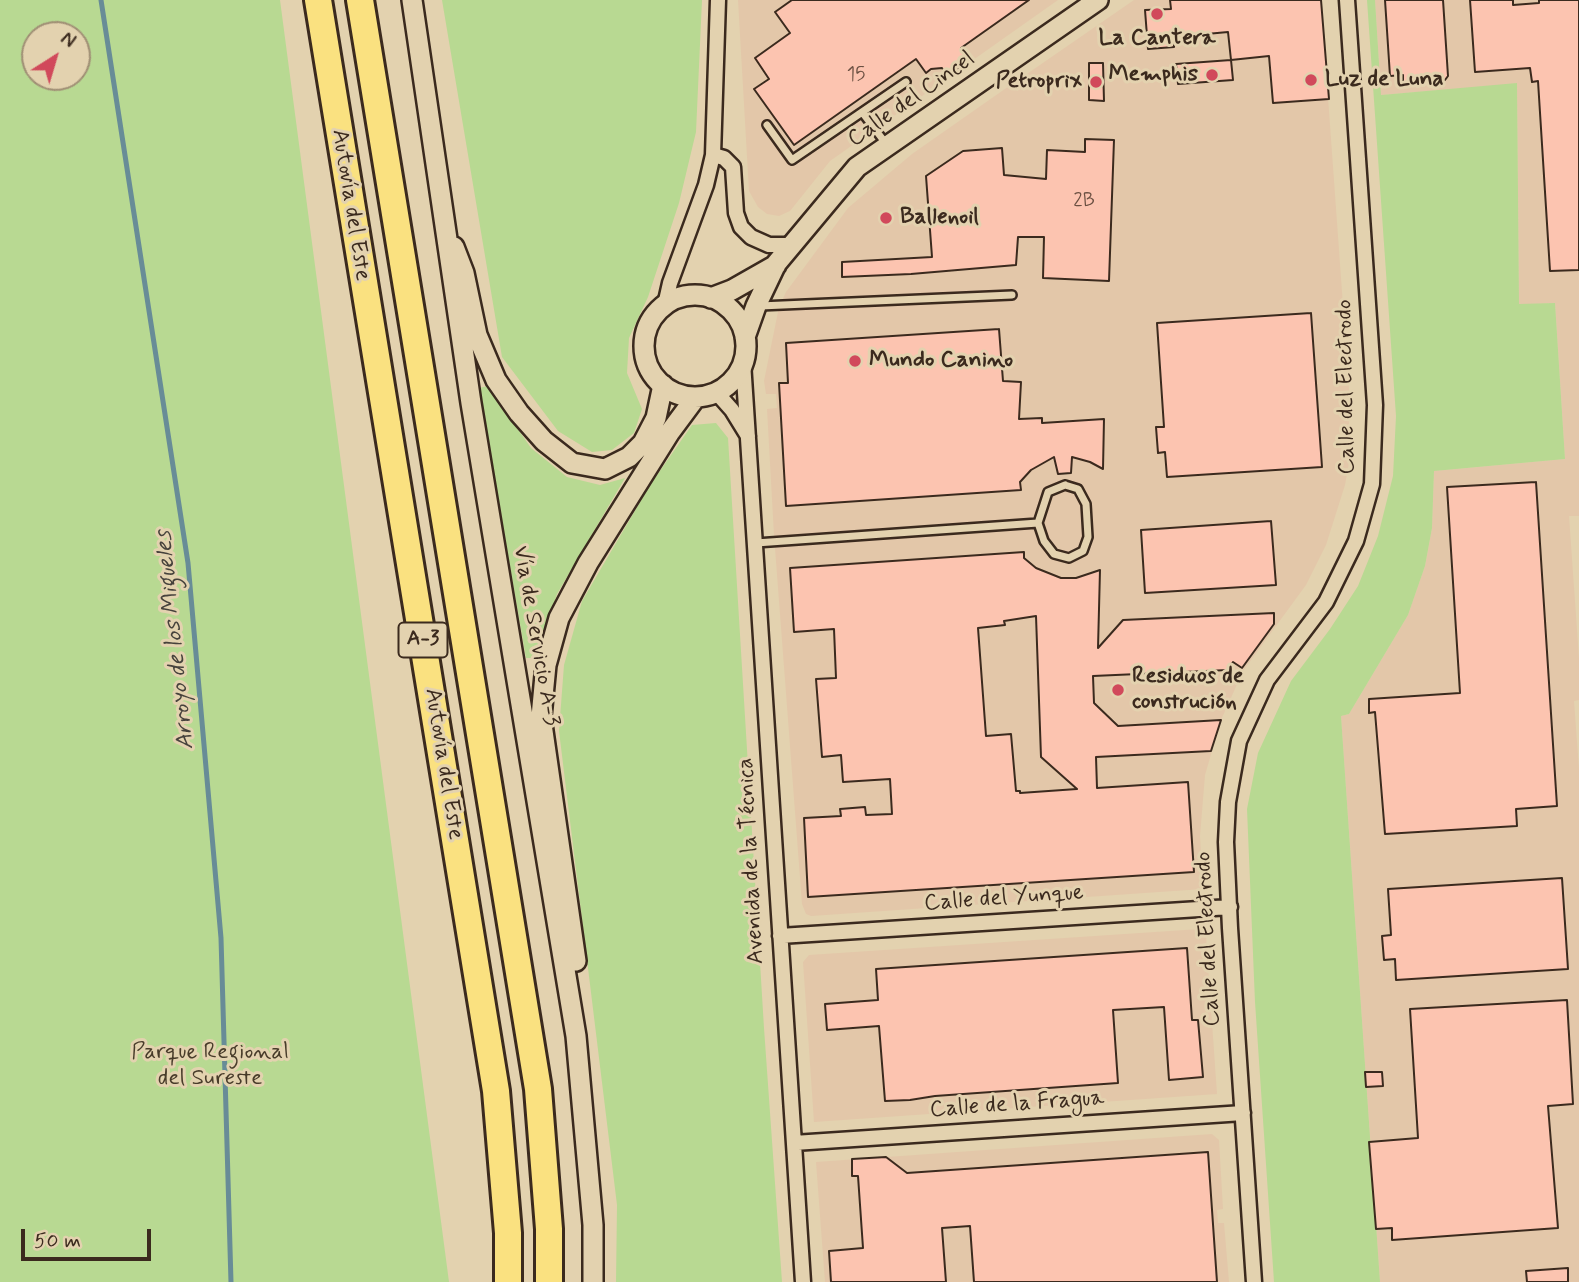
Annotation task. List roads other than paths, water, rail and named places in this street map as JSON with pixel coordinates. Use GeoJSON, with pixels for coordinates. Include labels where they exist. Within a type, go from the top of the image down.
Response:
{"type":"FeatureCollection","features":[{"type":"Feature","properties":{"kind":"highway","name":"Autovía del Este"},"geometry":{"type":"LineString","coordinates":[[318,0],[496,1091],[508,1233],[508,1282]]}},
{"type":"Feature","properties":{"kind":"highway","name":"Autovía del Este"},"geometry":{"type":"LineString","coordinates":[[360,0],[538,1089],[549,1229],[549,1282]]}},
{"type":"Feature","properties":{"kind":"main road","name":"Vía de Servicio A-3"},"geometry":{"type":"LineString","coordinates":[[412,0],[471,403],[576,1036],[592,1211],[593,1282]]}},
{"type":"Feature","properties":{"kind":"main road","name":"Calle del Cincel"},"geometry":{"type":"LineString","coordinates":[[776,264],[858,167],[1098,0]]}},
{"type":"Feature","properties":{"kind":"main road"},"geometry":{"type":"LineString","coordinates":[[444,221],[464,273],[477,335],[496,380],[519,413],[544,441],[572,463],[605,469],[629,457],[643,443],[656,418],[663,386]]}},
{"type":"Feature","properties":{"kind":"main road"},"geometry":{"type":"LineString","coordinates":[[710,298],[743,285],[776,264]]}},
{"type":"Feature","properties":{"kind":"main road"},"geometry":{"type":"LineString","coordinates":[[745,337],[776,264]]}},
{"type":"Feature","properties":{"kind":"main road"},"geometry":{"type":"LineString","coordinates":[[687,296],[710,298],[723,303],[733,312],[745,337],[743,362],[732,380],[716,393],[696,397],[678,394],[663,386],[646,360],[644,345],[647,330],[654,316],[665,305],[687,296]]}},
{"type":"Feature","properties":{"kind":"main road"},"geometry":{"type":"LineString","coordinates":[[576,1036],[576,956],[541,717],[546,665],[559,618],[588,563],[670,432],[696,397]]}},
{"type":"Feature","properties":{"kind":"street"},"geometry":{"type":"LineString","coordinates":[[665,305],[713,155],[718,0]]}},
{"type":"Feature","properties":{"kind":"street","name":"Calle del Electrodo"},"geometry":{"type":"LineString","coordinates":[[1254,1282],[1226,842],[1228,802],[1239,741],[1267,680],[1326,602],[1356,541],[1372,484],[1375,405],[1347,0]]}},
{"type":"Feature","properties":{"kind":"street"},"geometry":{"type":"LineString","coordinates":[[713,155],[724,158],[733,167],[736,214],[741,227],[751,237],[769,245],[793,245]]}},
{"type":"Feature","properties":{"kind":"street","name":"Avenida de la Técnica"},"geometry":{"type":"LineString","coordinates":[[743,362],[803,1282]]}},
{"type":"Feature","properties":{"kind":"street","name":"Avenida de la Técnica"},"geometry":{"type":"LineString","coordinates":[[716,393],[732,410],[749,437]]}},
{"type":"Feature","properties":{"kind":"street","name":"Calle del Yunque"},"geometry":{"type":"LineString","coordinates":[[780,936],[1230,907]]}},
{"type":"Feature","properties":{"kind":"street","name":"Calle de la Fragua"},"geometry":{"type":"LineString","coordinates":[[794,1143],[1243,1112]]}},
{"type":"Feature","properties":{"kind":"lane"},"geometry":{"type":"LineString","coordinates":[[767,125],[792,160],[906,82]]}},
{"type":"Feature","properties":{"kind":"lane"},"geometry":{"type":"LineString","coordinates":[[862,112],[887,145]]}},
{"type":"Feature","properties":{"kind":"lane"},"geometry":{"type":"LineString","coordinates":[[756,306],[1012,295]]}},
{"type":"Feature","properties":{"kind":"lane"},"geometry":{"type":"LineString","coordinates":[[1065,485],[1077,489],[1086,504],[1088,537],[1083,551],[1069,558],[1054,554],[1044,541],[1038,523],[1048,492],[1065,485]]}},
{"type":"Feature","properties":{"kind":"lane"},"geometry":{"type":"LineString","coordinates":[[756,542],[1038,523]]}},
{"type":"Feature","properties":{"kind":"waterway","name":"Arroyo de los Migueles"},"geometry":{"type":"LineString","coordinates":[[101,0],[188,563],[221,938],[231,1282]]}},
{"type":"Feature","properties":{"kind":"place","name":"La Cantera"},"geometry":{"type":"Point","coordinates":[1157,14]}},
{"type":"Feature","properties":{"kind":"place","name":"Memphis"},"geometry":{"type":"Point","coordinates":[1212,75]}},
{"type":"Feature","properties":{"kind":"place","name":"Luz de Luna"},"geometry":{"type":"Point","coordinates":[1311,80]}},
{"type":"Feature","properties":{"kind":"place","name":"Petroprix"},"geometry":{"type":"Point","coordinates":[1096,82]}},
{"type":"Feature","properties":{"kind":"place","name":"Ballenoil"},"geometry":{"type":"Point","coordinates":[886,218]}},
{"type":"Feature","properties":{"kind":"place","name":"Mundo Canino"},"geometry":{"type":"Point","coordinates":[855,361]}},
{"type":"Feature","properties":{"kind":"place","name":"Residuos de construción"},"geometry":{"type":"Point","coordinates":[1118,690]}},
{"type":"Feature","properties":{"kind":"park label","name":"Parque Regional del Sureste"},"geometry":{"type":"Point","coordinates":[210,1066]}}]}
